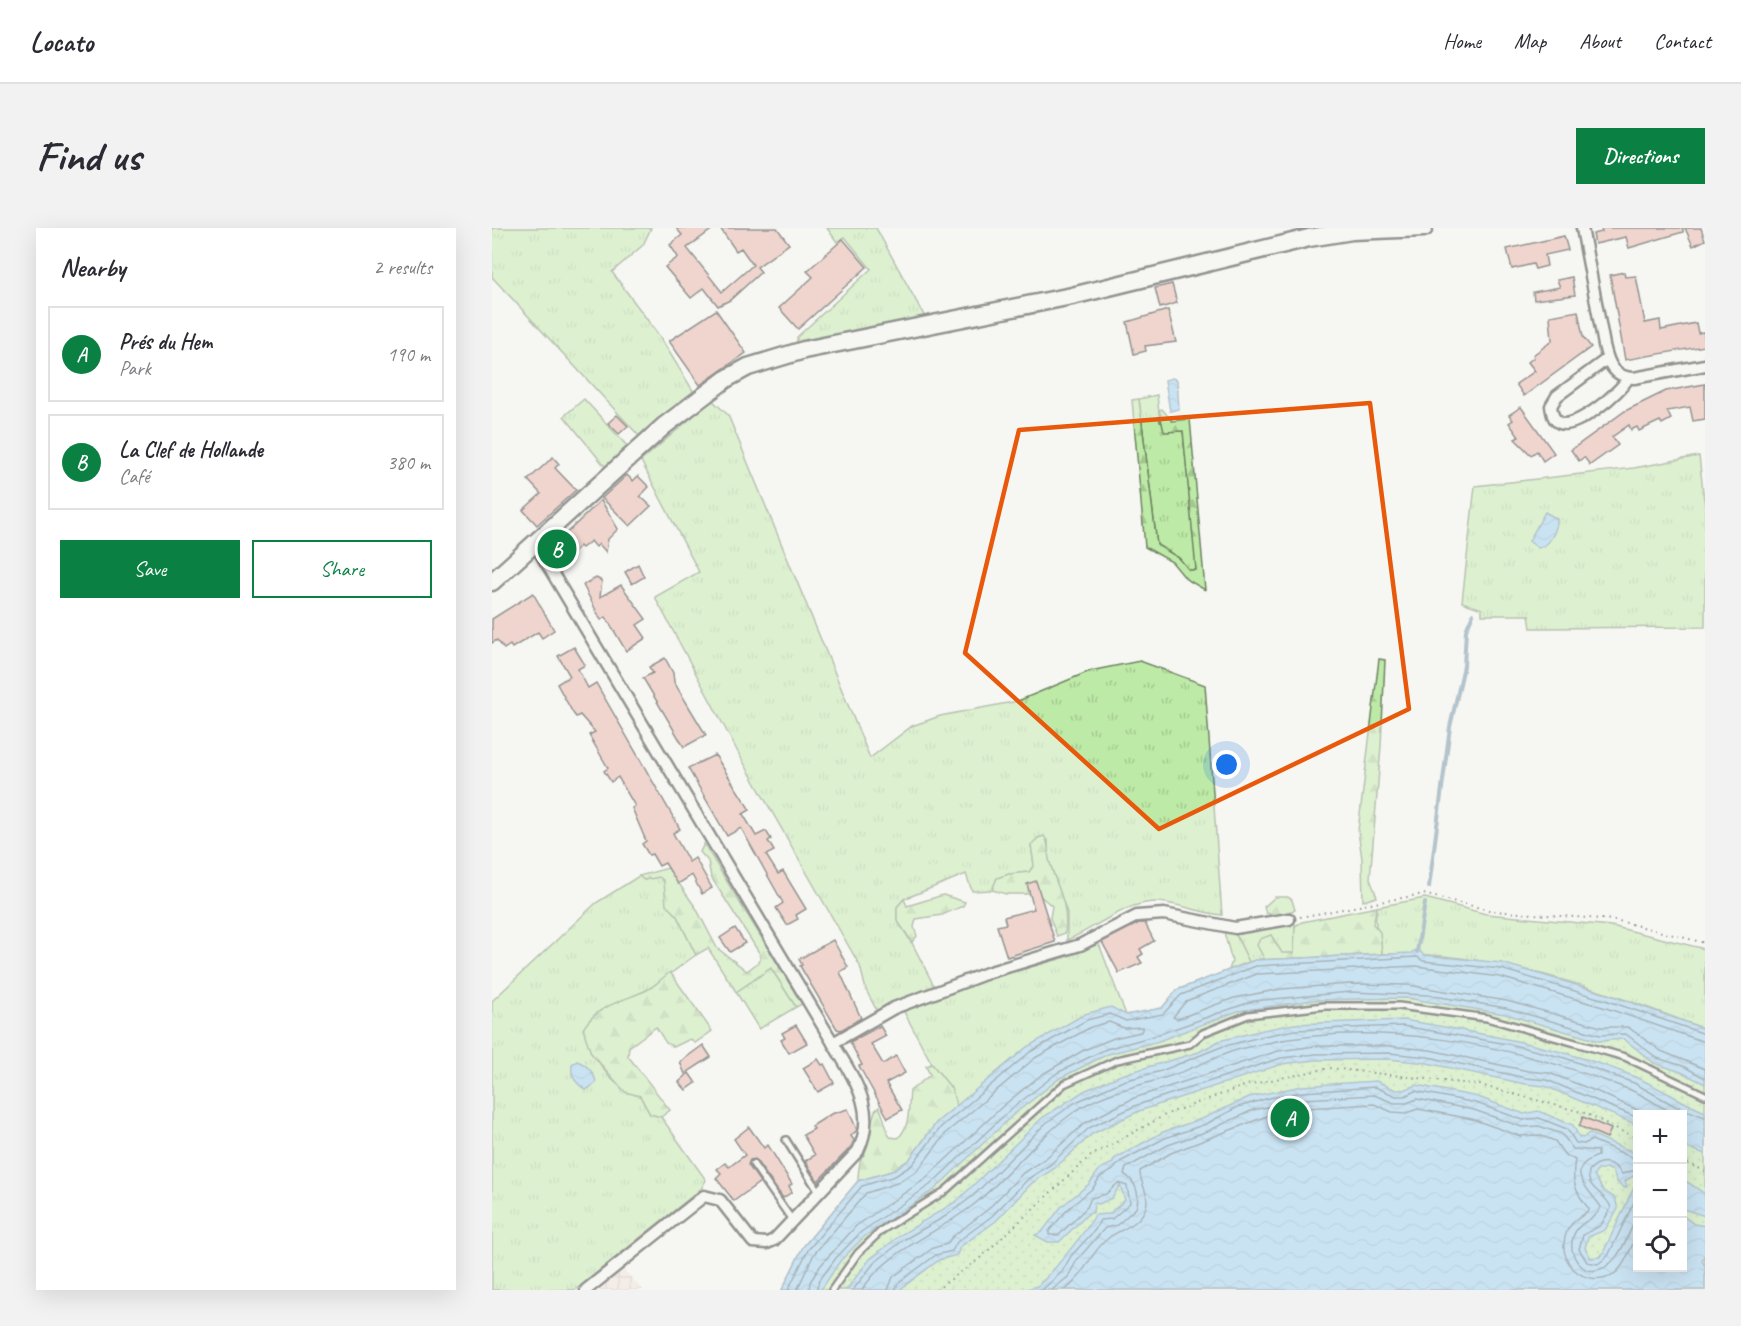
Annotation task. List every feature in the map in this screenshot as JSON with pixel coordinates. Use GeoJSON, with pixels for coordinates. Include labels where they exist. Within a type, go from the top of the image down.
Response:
{"type":"FeatureCollection","features":[{"type":"Feature","properties":{"kind":"street"},"geometry":{"type":"LineString","coordinates":[[492,582],[659,430],[726,380],[748,367],[804,350],[1072,296],[1340,230],[1424,228]]}},
{"type":"Feature","properties":{"kind":"street"},"geometry":{"type":"LineString","coordinates":[[1582,228],[1607,359],[1618,374],[1628,378],[1705,365]]}},
{"type":"Feature","properties":{"kind":"street"},"geometry":{"type":"LineString","coordinates":[[1607,359],[1557,396],[1551,406],[1555,420],[1572,424],[1617,393],[1628,378]]}},
{"type":"Feature","properties":{"kind":"street"},"geometry":{"type":"LineString","coordinates":[[535,544],[833,1043],[861,1091],[866,1108],[863,1138],[858,1151],[820,1194],[771,1242],[757,1243],[746,1236],[720,1200],[709,1196],[700,1198],[586,1290]]}},
{"type":"Feature","properties":{"kind":"street"},"geometry":{"type":"LineString","coordinates":[[833,1043],[894,1008],[990,972],[1080,945],[1137,916],[1164,914],[1235,927],[1289,919]]}},
{"type":"Feature","properties":{"kind":"lane"},"geometry":{"type":"LineString","coordinates":[[832,1290],[850,1263],[878,1234],[945,1191],[1064,1084],[1117,1060],[1190,1044],[1203,1033],[1248,1015],[1324,1006],[1399,1006],[1486,1018],[1625,1057],[1705,1095]]}},
{"type":"Feature","properties":{"kind":"lane"},"geometry":{"type":"LineString","coordinates":[[786,1140],[820,1194]]}},
{"type":"Feature","properties":{"kind":"lane"},"geometry":{"type":"LineString","coordinates":[[753,1164],[793,1221]]}},
{"type":"Feature","properties":{"kind":"path"},"geometry":{"type":"LineString","coordinates":[[1289,919],[1423,894],[1493,911],[1615,920],[1705,943]]}},
{"type":"Feature","properties":{"kind":"path"},"geometry":{"type":"LineString","coordinates":[[936,1290],[979,1259],[1089,1157],[1167,1114],[1247,1085],[1330,1068],[1480,1085],[1585,1113],[1633,1137]]}},
{"type":"Feature","properties":{"kind":"path"},"geometry":{"type":"LineString","coordinates":[[1687,1163],[1705,1171]]}},
{"type":"Feature","properties":{"kind":"highlighted area"},"geometry":{"type":"Polygon","coordinates":[[[1370,403],[1409,709],[1159,829],[965,653],[1019,430],[1370,403]]]}},
{"type":"Feature","properties":{"kind":"shaded area"},"geometry":{"type":"Polygon","coordinates":[[[612,1258],[643,1290],[575,1290],[612,1258]]]}},
{"type":"Feature","properties":{"kind":"green space"},"geometry":{"type":"Polygon","coordinates":[[[492,228],[651,228],[643,245],[612,272],[660,337],[695,394],[641,438],[492,277],[492,228]]]}},
{"type":"Feature","properties":{"kind":"green space"},"geometry":{"type":"Polygon","coordinates":[[[827,228],[876,228],[926,319],[797,343],[797,337],[871,269],[845,237],[837,242],[827,228]]]}},
{"type":"Feature","properties":{"kind":"green space"},"geometry":{"type":"Polygon","coordinates":[[[1157,395],[1160,422],[1183,430],[1197,570],[1189,570],[1179,558],[1157,545],[1139,399],[1157,395]]]}},
{"type":"Feature","properties":{"kind":"green space"},"geometry":{"type":"Polygon","coordinates":[[[584,399],[629,448],[607,469],[564,416],[584,399]]]}},
{"type":"Feature","properties":{"kind":"green space"},"geometry":{"type":"Polygon","coordinates":[[[1139,399],[1157,545],[1179,558],[1189,570],[1196,570],[1183,431],[1164,432],[1159,410],[1162,409],[1172,421],[1190,419],[1205,590],[1186,579],[1172,562],[1145,547],[1132,400],[1139,399]]]}},
{"type":"Feature","properties":{"kind":"green space"},"geometry":{"type":"Polygon","coordinates":[[[712,400],[728,415],[870,758],[912,726],[940,716],[1018,701],[1090,671],[1140,661],[1205,685],[1222,915],[1165,903],[1145,903],[1122,911],[1067,940],[1067,913],[1048,858],[1048,840],[1031,845],[1034,865],[1029,872],[997,878],[992,890],[972,891],[966,874],[904,899],[897,907],[897,920],[912,943],[935,988],[897,1000],[877,1011],[866,990],[860,966],[740,756],[655,597],[699,572],[641,461],[712,400]]]}},
{"type":"Feature","properties":{"kind":"green space"},"geometry":{"type":"Polygon","coordinates":[[[1699,456],[1705,509],[1705,627],[1531,628],[1529,615],[1482,615],[1482,609],[1462,602],[1475,486],[1634,468],[1699,456]]]}},
{"type":"Feature","properties":{"kind":"green space"},"geometry":{"type":"Polygon","coordinates":[[[1379,659],[1385,660],[1381,746],[1370,879],[1377,897],[1363,901],[1362,859],[1358,831],[1379,659]]]}},
{"type":"Feature","properties":{"kind":"green space"},"geometry":{"type":"Polygon","coordinates":[[[1044,836],[1065,912],[1065,933],[1057,936],[1050,918],[1052,906],[1038,894],[1006,894],[992,890],[997,878],[1029,872],[1034,865],[1031,845],[1044,836]]]}},
{"type":"Feature","properties":{"kind":"green space"},"geometry":{"type":"Polygon","coordinates":[[[704,844],[802,1004],[796,1007],[771,968],[736,992],[708,948],[696,955],[677,916],[666,905],[664,881],[659,877],[644,880],[639,876],[668,868],[696,908],[717,948],[747,971],[760,961],[760,954],[711,877],[708,861],[700,852],[704,844]]]}},
{"type":"Feature","properties":{"kind":"green space"},"geometry":{"type":"Polygon","coordinates":[[[639,876],[644,880],[659,877],[664,881],[667,905],[677,916],[696,955],[650,988],[597,1013],[584,1029],[592,1050],[604,1070],[620,1086],[640,1096],[650,1114],[661,1117],[706,1180],[701,1189],[575,1290],[492,1290],[492,1001],[596,903],[639,876]]]}},
{"type":"Feature","properties":{"kind":"green space"},"geometry":{"type":"Polygon","coordinates":[[[943,895],[965,902],[963,906],[942,915],[916,919],[914,927],[917,936],[912,942],[897,920],[897,907],[904,899],[907,906],[943,895]]]}},
{"type":"Feature","properties":{"kind":"green space"},"geometry":{"type":"Polygon","coordinates":[[[1275,897],[1288,897],[1292,900],[1295,910],[1277,915],[1266,913],[1264,907],[1275,897]]]}},
{"type":"Feature","properties":{"kind":"green space"},"geometry":{"type":"Polygon","coordinates":[[[1425,898],[1486,914],[1611,926],[1705,949],[1705,1029],[1627,1000],[1547,975],[1465,959],[1424,954],[1382,954],[1381,941],[1376,927],[1377,907],[1425,898]]]}},
{"type":"Feature","properties":{"kind":"green space"},"geometry":{"type":"Polygon","coordinates":[[[1377,907],[1373,924],[1380,932],[1382,954],[1265,960],[1257,945],[1260,939],[1271,935],[1282,953],[1294,953],[1295,926],[1302,922],[1377,907]]]}},
{"type":"Feature","properties":{"kind":"green space"},"geometry":{"type":"Polygon","coordinates":[[[1295,921],[1294,953],[1249,962],[1234,931],[1295,921]]]}},
{"type":"Feature","properties":{"kind":"green space"},"geometry":{"type":"Polygon","coordinates":[[[1234,931],[1249,962],[1229,970],[1232,961],[1224,932],[1234,931]]]}},
{"type":"Feature","properties":{"kind":"green space"},"geometry":{"type":"Polygon","coordinates":[[[1099,944],[1126,1015],[1027,1047],[957,1106],[951,1088],[932,1064],[903,1010],[993,977],[1060,959],[1099,944]]]}},
{"type":"Feature","properties":{"kind":"green space"},"geometry":{"type":"Polygon","coordinates":[[[1331,957],[1705,1030],[1705,1290],[782,1290],[803,1247],[858,1181],[892,1171],[909,1160],[937,1122],[1036,1042],[1126,1015],[1162,1008],[1177,990],[1255,960],[1331,957]]]}},
{"type":"Feature","properties":{"kind":"green space"},"geometry":{"type":"Polygon","coordinates":[[[771,968],[796,1007],[759,1029],[736,992],[771,968]]]}},
{"type":"Feature","properties":{"kind":"green space"},"geometry":{"type":"Polygon","coordinates":[[[670,972],[712,1031],[695,1043],[690,1039],[674,1047],[666,1043],[656,1027],[629,1047],[628,1056],[670,1110],[661,1117],[650,1114],[640,1096],[625,1092],[591,1053],[583,1029],[603,1009],[647,990],[670,972]]]}},
{"type":"Feature","properties":{"kind":"green space"},"geometry":{"type":"Polygon","coordinates":[[[932,1064],[951,1088],[957,1106],[937,1122],[909,1160],[892,1171],[858,1181],[862,1155],[875,1111],[879,1107],[890,1137],[898,1138],[907,1122],[910,1091],[930,1075],[926,1066],[932,1064]]]}},
{"type":"Feature","properties":{"kind":"water"},"geometry":{"type":"Polygon","coordinates":[[[1172,378],[1177,380],[1179,409],[1170,411],[1165,380],[1172,378]]]}},
{"type":"Feature","properties":{"kind":"water"},"geometry":{"type":"Polygon","coordinates":[[[1545,512],[1557,519],[1557,523],[1549,541],[1538,548],[1529,541],[1545,512]]]}},
{"type":"Feature","properties":{"kind":"water"},"geometry":{"type":"Polygon","coordinates":[[[1417,949],[1424,955],[1502,963],[1610,995],[1705,1029],[1705,1084],[1681,1072],[1654,1063],[1624,1039],[1599,1041],[1505,1014],[1406,998],[1314,1000],[1238,1011],[1156,1042],[1108,1054],[1060,1078],[1013,1115],[934,1190],[865,1236],[840,1261],[821,1290],[782,1290],[803,1247],[858,1181],[892,1171],[909,1160],[937,1122],[1027,1047],[1085,1014],[1111,1007],[1126,1015],[1162,1008],[1177,990],[1255,960],[1411,953],[1417,949]]]}},
{"type":"Feature","properties":{"kind":"water"},"geometry":{"type":"Polygon","coordinates":[[[1404,1020],[1492,1036],[1579,1057],[1644,1081],[1705,1112],[1705,1154],[1687,1147],[1687,1110],[1633,1110],[1633,1123],[1545,1086],[1525,1084],[1427,1063],[1388,1059],[1316,1060],[1282,1064],[1139,1111],[1092,1134],[1055,1168],[1032,1183],[996,1221],[960,1247],[957,1255],[939,1260],[899,1290],[846,1290],[870,1259],[902,1234],[957,1201],[1042,1118],[1084,1091],[1121,1075],[1199,1052],[1219,1041],[1294,1024],[1404,1020]]]}},
{"type":"Feature","properties":{"kind":"water"},"geometry":{"type":"Polygon","coordinates":[[[577,1061],[590,1069],[595,1079],[596,1083],[586,1090],[573,1076],[572,1064],[577,1061]]]}},
{"type":"Feature","properties":{"kind":"water"},"geometry":{"type":"Polygon","coordinates":[[[1376,1081],[1396,1090],[1404,1090],[1416,1085],[1478,1097],[1524,1114],[1538,1111],[1573,1125],[1579,1137],[1583,1138],[1589,1133],[1633,1153],[1633,1176],[1625,1181],[1627,1187],[1617,1182],[1613,1171],[1606,1168],[1598,1170],[1594,1175],[1603,1190],[1615,1198],[1618,1209],[1605,1230],[1588,1237],[1585,1248],[1591,1258],[1600,1257],[1603,1253],[1633,1189],[1633,1272],[1687,1272],[1687,1219],[1694,1224],[1705,1226],[1705,1254],[1702,1261],[1705,1266],[1705,1290],[1024,1290],[1037,1286],[1050,1274],[1095,1215],[1109,1214],[1125,1200],[1120,1185],[1112,1198],[1099,1204],[1094,1203],[1093,1213],[1089,1213],[1059,1242],[1048,1242],[1035,1235],[1042,1232],[1061,1207],[1089,1184],[1100,1169],[1163,1132],[1204,1118],[1249,1097],[1302,1086],[1376,1081]]]}},
{"type":"Feature","properties":{"kind":"water"},"geometry":{"type":"Polygon","coordinates":[[[1687,1182],[1705,1194],[1705,1216],[1687,1210],[1687,1182]]]}},
{"type":"Feature","properties":{"kind":"building"},"geometry":{"type":"Polygon","coordinates":[[[676,228],[714,228],[687,248],[722,292],[753,265],[741,248],[736,251],[720,228],[777,228],[789,244],[757,267],[761,272],[730,300],[718,306],[704,288],[691,298],[665,267],[678,257],[670,245],[682,235],[676,228]]]}},
{"type":"Feature","properties":{"kind":"building"},"geometry":{"type":"Polygon","coordinates":[[[1601,228],[1683,228],[1683,232],[1629,248],[1626,237],[1595,244],[1593,234],[1602,232],[1601,228]]]}},
{"type":"Feature","properties":{"kind":"building"},"geometry":{"type":"Polygon","coordinates":[[[1685,228],[1701,228],[1705,240],[1693,246],[1685,228]]]}},
{"type":"Feature","properties":{"kind":"building"},"geometry":{"type":"Polygon","coordinates":[[[1564,236],[1568,250],[1545,255],[1547,266],[1535,269],[1533,264],[1512,269],[1507,249],[1564,236]]]}},
{"type":"Feature","properties":{"kind":"building"},"geometry":{"type":"Polygon","coordinates":[[[843,239],[867,267],[798,329],[779,308],[813,277],[807,271],[843,239]]]}},
{"type":"Feature","properties":{"kind":"building"},"geometry":{"type":"Polygon","coordinates":[[[1624,272],[1625,277],[1636,276],[1645,323],[1660,320],[1661,330],[1696,323],[1698,333],[1704,332],[1705,346],[1625,360],[1610,275],[1624,272]]]}},
{"type":"Feature","properties":{"kind":"building"},"geometry":{"type":"Polygon","coordinates":[[[1572,277],[1575,295],[1534,300],[1533,292],[1560,287],[1557,280],[1572,277]]]}},
{"type":"Feature","properties":{"kind":"building"},"geometry":{"type":"Polygon","coordinates":[[[1172,284],[1177,303],[1160,308],[1155,288],[1172,284]]]}},
{"type":"Feature","properties":{"kind":"building"},"geometry":{"type":"Polygon","coordinates":[[[716,310],[746,353],[700,385],[669,341],[716,310]]]}},
{"type":"Feature","properties":{"kind":"building"},"geometry":{"type":"Polygon","coordinates":[[[1168,310],[1176,342],[1145,346],[1146,351],[1134,354],[1127,322],[1168,310]]]}},
{"type":"Feature","properties":{"kind":"building"},"geometry":{"type":"Polygon","coordinates":[[[1578,311],[1583,337],[1591,347],[1524,396],[1516,384],[1535,371],[1528,362],[1534,357],[1533,355],[1552,341],[1550,316],[1578,311]]]}},
{"type":"Feature","properties":{"kind":"building"},"geometry":{"type":"Polygon","coordinates":[[[1705,384],[1705,419],[1693,421],[1690,407],[1667,411],[1671,419],[1662,424],[1660,421],[1639,431],[1637,427],[1631,430],[1629,425],[1612,437],[1618,445],[1590,465],[1584,457],[1579,461],[1571,450],[1625,411],[1666,391],[1705,384]]]}},
{"type":"Feature","properties":{"kind":"building"},"geometry":{"type":"Polygon","coordinates":[[[1521,407],[1554,453],[1543,461],[1537,451],[1531,455],[1515,439],[1519,437],[1509,423],[1513,420],[1509,415],[1521,407]]]}},
{"type":"Feature","properties":{"kind":"building"},"geometry":{"type":"Polygon","coordinates":[[[617,415],[628,426],[619,434],[608,423],[617,415]]]}},
{"type":"Feature","properties":{"kind":"building"},"geometry":{"type":"Polygon","coordinates":[[[553,457],[559,464],[555,468],[576,490],[537,525],[523,510],[541,494],[528,480],[553,457]]]}},
{"type":"Feature","properties":{"kind":"building"},"geometry":{"type":"Polygon","coordinates":[[[627,475],[633,481],[638,476],[649,487],[640,496],[651,506],[630,526],[602,498],[627,475]]]}},
{"type":"Feature","properties":{"kind":"building"},"geometry":{"type":"Polygon","coordinates":[[[601,500],[618,529],[608,539],[606,552],[599,544],[596,547],[591,541],[582,548],[580,546],[562,563],[553,549],[554,545],[601,500]]]}},
{"type":"Feature","properties":{"kind":"building"},"geometry":{"type":"Polygon","coordinates":[[[638,564],[644,577],[632,584],[625,572],[638,564]]]}},
{"type":"Feature","properties":{"kind":"building"},"geometry":{"type":"Polygon","coordinates":[[[596,578],[602,581],[600,597],[621,585],[646,619],[637,625],[646,638],[626,651],[606,617],[601,620],[583,585],[596,578]]]}},
{"type":"Feature","properties":{"kind":"building"},"geometry":{"type":"Polygon","coordinates":[[[533,593],[554,630],[542,638],[538,632],[512,648],[510,645],[504,649],[497,640],[492,643],[492,619],[533,593]]]}},
{"type":"Feature","properties":{"kind":"building"},"geometry":{"type":"Polygon","coordinates":[[[574,647],[585,665],[578,669],[588,688],[596,683],[680,829],[673,833],[689,862],[695,858],[712,888],[702,894],[692,875],[678,884],[665,863],[659,866],[652,854],[649,855],[642,844],[646,841],[632,808],[635,806],[618,777],[611,782],[604,771],[608,768],[589,735],[595,732],[580,715],[576,717],[557,684],[570,676],[558,656],[574,647]]]}},
{"type":"Feature","properties":{"kind":"building"},"geometry":{"type":"Polygon","coordinates":[[[665,658],[673,673],[674,682],[706,735],[684,747],[643,678],[653,673],[649,667],[665,658]]]}},
{"type":"Feature","properties":{"kind":"building"},"geometry":{"type":"Polygon","coordinates":[[[715,755],[750,810],[743,814],[756,836],[766,831],[771,839],[768,841],[774,851],[766,855],[778,874],[783,871],[806,909],[796,915],[798,919],[787,925],[776,908],[783,903],[741,828],[727,836],[688,768],[715,755]]]}},
{"type":"Feature","properties":{"kind":"building"},"geometry":{"type":"Polygon","coordinates":[[[1036,881],[1055,942],[1007,957],[997,926],[1006,924],[1004,917],[1034,909],[1027,884],[1036,881]]]}},
{"type":"Feature","properties":{"kind":"building"},"geometry":{"type":"Polygon","coordinates":[[[1139,923],[1145,923],[1154,941],[1140,949],[1143,954],[1138,957],[1142,963],[1119,973],[1102,942],[1139,923]]]}},
{"type":"Feature","properties":{"kind":"building"},"geometry":{"type":"Polygon","coordinates":[[[735,928],[745,943],[730,952],[720,938],[735,928]]]}},
{"type":"Feature","properties":{"kind":"building"},"geometry":{"type":"Polygon","coordinates":[[[833,940],[848,967],[840,972],[861,1018],[841,1030],[837,1029],[800,966],[802,965],[799,959],[833,940]]]}},
{"type":"Feature","properties":{"kind":"building"},"geometry":{"type":"Polygon","coordinates":[[[796,1025],[807,1043],[789,1053],[781,1040],[785,1038],[782,1033],[796,1025]]]}},
{"type":"Feature","properties":{"kind":"building"},"geometry":{"type":"Polygon","coordinates":[[[880,1026],[886,1036],[871,1044],[883,1064],[896,1056],[905,1073],[886,1083],[902,1110],[888,1118],[859,1066],[862,1065],[850,1042],[880,1026]]]}},
{"type":"Feature","properties":{"kind":"building"},"geometry":{"type":"Polygon","coordinates":[[[703,1045],[711,1057],[685,1074],[680,1062],[703,1045]]]}},
{"type":"Feature","properties":{"kind":"building"},"geometry":{"type":"Polygon","coordinates":[[[818,1059],[822,1065],[824,1064],[834,1083],[818,1092],[803,1068],[818,1059]]]}},
{"type":"Feature","properties":{"kind":"building"},"geometry":{"type":"Polygon","coordinates":[[[689,1073],[696,1083],[686,1090],[679,1082],[689,1073]]]}},
{"type":"Feature","properties":{"kind":"building"},"geometry":{"type":"Polygon","coordinates":[[[848,1109],[857,1130],[851,1136],[854,1140],[851,1147],[818,1181],[805,1161],[815,1155],[803,1135],[814,1129],[812,1126],[831,1114],[848,1109]]]}},
{"type":"Feature","properties":{"kind":"building"},"geometry":{"type":"Polygon","coordinates":[[[1583,1117],[1611,1129],[1607,1138],[1579,1126],[1583,1117]]]}},
{"type":"Feature","properties":{"kind":"building"},"geometry":{"type":"Polygon","coordinates":[[[749,1127],[764,1148],[768,1145],[792,1184],[789,1186],[792,1192],[783,1198],[755,1159],[750,1160],[748,1165],[760,1182],[734,1201],[716,1178],[721,1173],[717,1169],[725,1163],[729,1167],[745,1155],[734,1139],[749,1127]]]}},
{"type":"Feature","properties":{"kind":"waterway"},"geometry":{"type":"LineString","coordinates":[[1429,887],[1450,727],[1464,666],[1466,630],[1473,614]]}},
{"type":"Feature","properties":{"kind":"waterway"},"geometry":{"type":"LineString","coordinates":[[1417,952],[1425,903]]}},
{"type":"Feature","properties":{"kind":"place","name":"La Clef de Hollande"},"geometry":{"type":"Point","coordinates":[557,549]}},
{"type":"Feature","properties":{"kind":"place","name":"Prés du Hem"},"geometry":{"type":"Point","coordinates":[1290,1118]}}]}
